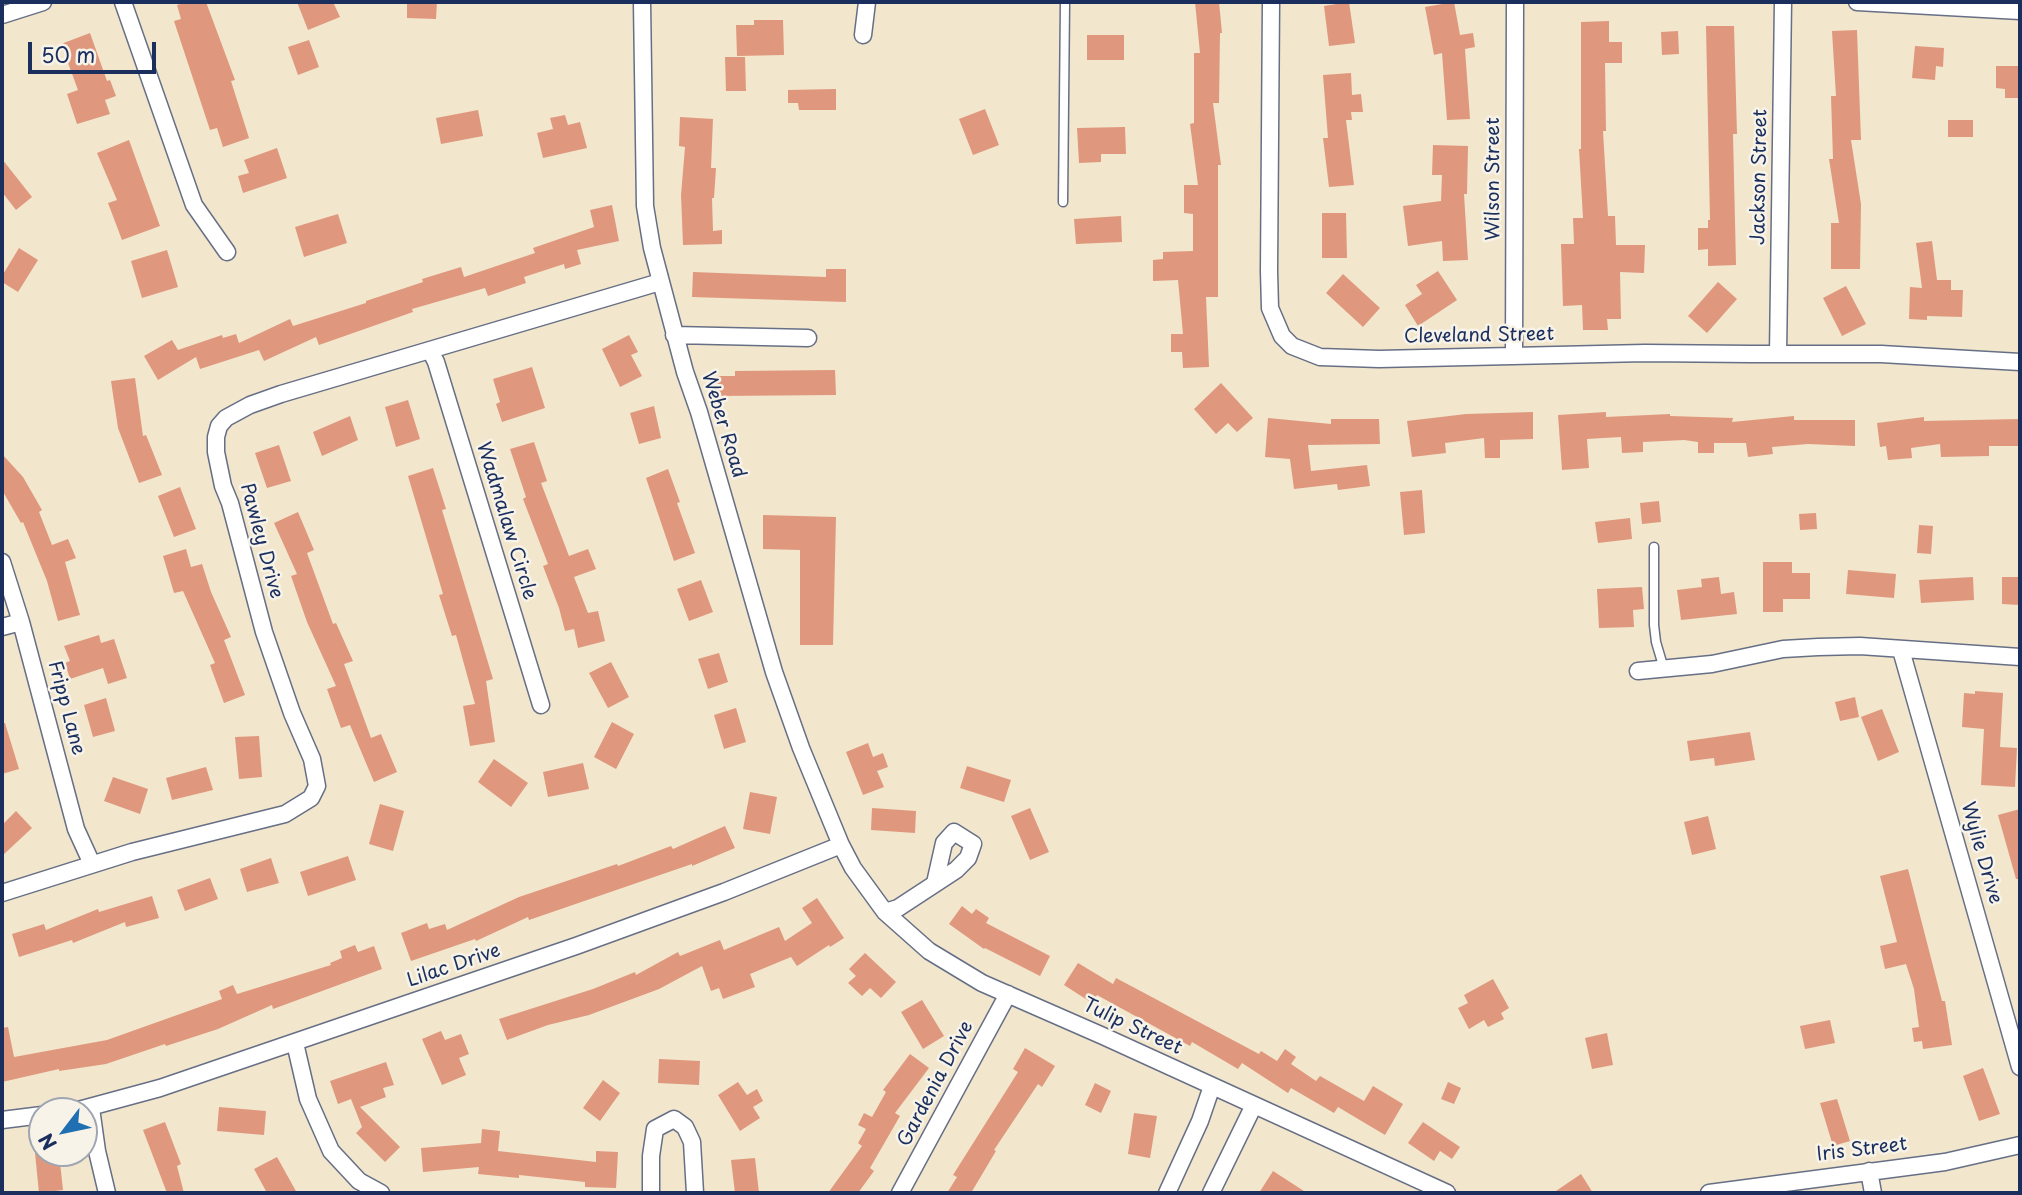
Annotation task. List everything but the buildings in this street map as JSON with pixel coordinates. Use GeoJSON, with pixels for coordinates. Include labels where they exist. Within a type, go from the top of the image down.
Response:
{"type":"FeatureCollection","features":[{"type":"Feature","properties":{"kind":"street"},"geometry":{"type":"LineString","coordinates":[[2,15],[43,2]]}},
{"type":"Feature","properties":{"kind":"street"},"geometry":{"type":"LineString","coordinates":[[123,2],[194,205],[227,252]]}},
{"type":"Feature","properties":{"kind":"street","name":"Weber Road"},"geometry":{"type":"LineString","coordinates":[[642,2],[645,206],[660,282],[774,672],[801,748],[841,845]]}},
{"type":"Feature","properties":{"kind":"street"},"geometry":{"type":"LineString","coordinates":[[863,35],[867,2]]}},
{"type":"Feature","properties":{"kind":"street","name":"Cleveland Street"},"geometry":{"type":"LineString","coordinates":[[1271,2],[1270,308],[1282,336],[1292,346],[1320,357],[1390,359],[1881,354],[2020,362]]}},
{"type":"Feature","properties":{"kind":"street","name":"Wilson Street"},"geometry":{"type":"LineString","coordinates":[[1514,356],[1515,2]]}},
{"type":"Feature","properties":{"kind":"street","name":"Jackson Street"},"geometry":{"type":"LineString","coordinates":[[1778,354],[1783,2]]}},
{"type":"Feature","properties":{"kind":"street"},"geometry":{"type":"LineString","coordinates":[[1857,2],[2020,11]]}},
{"type":"Feature","properties":{"kind":"street","name":"Pawley Drive"},"geometry":{"type":"LineString","coordinates":[[2,892],[192,836],[285,814],[311,798],[317,786],[316,772],[264,632],[230,503],[223,486],[216,452],[216,437],[219,426],[226,418],[250,405],[660,282]]}},
{"type":"Feature","properties":{"kind":"street"},"geometry":{"type":"LineString","coordinates":[[674,335],[808,338]]}},
{"type":"Feature","properties":{"kind":"street","name":"Wadmalaw Circle"},"geometry":{"type":"LineString","coordinates":[[430,350],[436,362],[541,705]]}},
{"type":"Feature","properties":{"kind":"street","name":"Fripp Lane"},"geometry":{"type":"LineString","coordinates":[[2,562],[21,622],[76,830],[92,864]]}},
{"type":"Feature","properties":{"kind":"street"},"geometry":{"type":"LineString","coordinates":[[2,627],[21,622]]}},
{"type":"Feature","properties":{"kind":"street"},"geometry":{"type":"LineString","coordinates":[[1638,671],[1712,664],[1783,649],[1860,646],[2020,657]]}},
{"type":"Feature","properties":{"kind":"street","name":"Wylie Drive"},"geometry":{"type":"LineString","coordinates":[[1901,650],[2020,1067]]}},
{"type":"Feature","properties":{"kind":"street","name":"Tulip Street"},"geometry":{"type":"LineString","coordinates":[[841,845],[853,868],[886,912],[929,951],[982,982],[1439,1192]]}},
{"type":"Feature","properties":{"kind":"street","name":"Lilac Drive"},"geometry":{"type":"LineString","coordinates":[[98,1106],[295,1043],[601,937],[841,845]]}},
{"type":"Feature","properties":{"kind":"street"},"geometry":{"type":"LineString","coordinates":[[886,912],[898,908],[935,883]]}},
{"type":"Feature","properties":{"kind":"street","name":"Gardenia Drive"},"geometry":{"type":"LineString","coordinates":[[900,1193],[1008,994]]}},
{"type":"Feature","properties":{"kind":"street"},"geometry":{"type":"LineString","coordinates":[[295,1043],[308,1099],[331,1151],[359,1181],[381,1193]]}},
{"type":"Feature","properties":{"kind":"street"},"geometry":{"type":"LineString","coordinates":[[1167,1193],[1200,1121],[1212,1086]]}},
{"type":"Feature","properties":{"kind":"street"},"geometry":{"type":"LineString","coordinates":[[1211,1193],[1254,1105]]}},
{"type":"Feature","properties":{"kind":"street"},"geometry":{"type":"LineString","coordinates":[[2,1120],[28,1117]]}},
{"type":"Feature","properties":{"kind":"street"},"geometry":{"type":"LineString","coordinates":[[652,1193],[651,1156],[656,1129],[674,1119],[685,1127],[692,1142],[695,1193]]}},
{"type":"Feature","properties":{"kind":"street","name":"Iris Street"},"geometry":{"type":"LineString","coordinates":[[1709,1193],[1945,1162],[2020,1145]]}},
{"type":"Feature","properties":{"kind":"street"},"geometry":{"type":"LineString","coordinates":[[98,1155],[107,1193]]}},
{"type":"Feature","properties":{"kind":"street"},"geometry":{"type":"LineString","coordinates":[[1869,1171],[1873,1193]]}},
{"type":"Feature","properties":{"kind":"lane"},"geometry":{"type":"LineString","coordinates":[[1063,202],[1065,2]]}},
{"type":"Feature","properties":{"kind":"lane"},"geometry":{"type":"LineString","coordinates":[[1654,547],[1654,625],[1664,668]]}}]}
